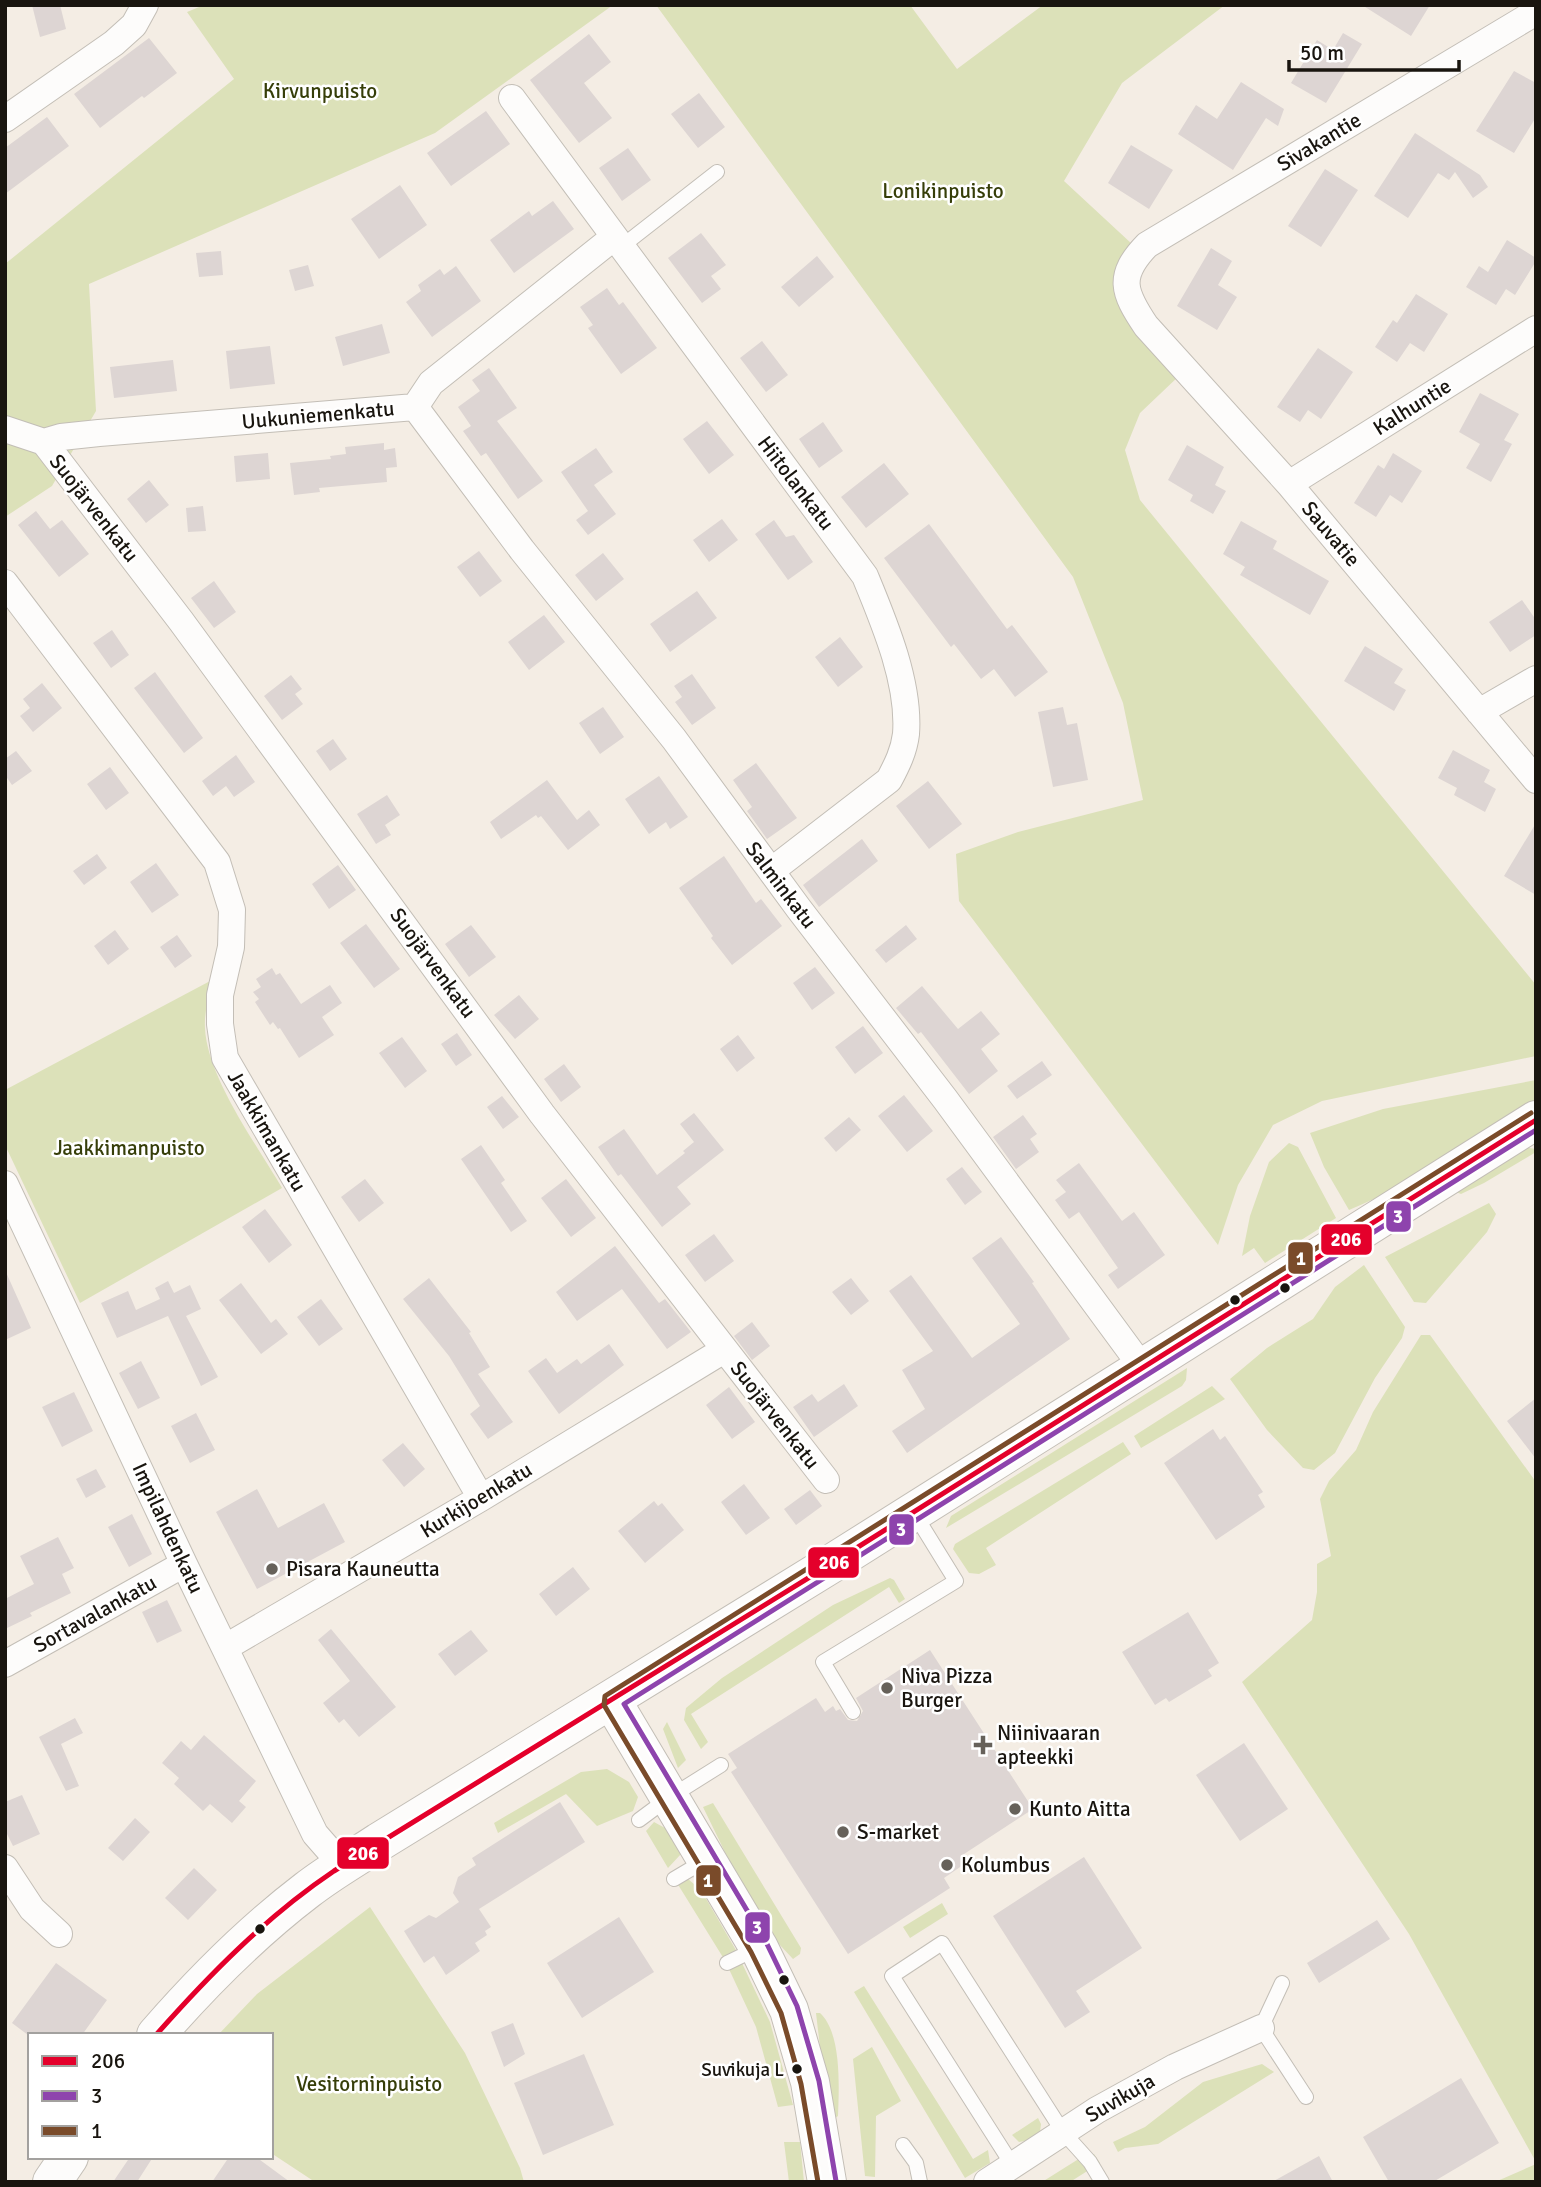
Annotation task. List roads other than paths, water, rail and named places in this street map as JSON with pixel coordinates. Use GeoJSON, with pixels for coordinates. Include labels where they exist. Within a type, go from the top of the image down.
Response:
{"type":"FeatureCollection","features":[{"type":"Feature","properties":{"kind":"main road"},"geometry":{"type":"LineString","coordinates":[[158,2033],[242,1945],[308,1889],[1536,1120]]}},
{"type":"Feature","properties":{"kind":"main road"},"geometry":{"type":"LineString","coordinates":[[612,1701],[707,1859],[743,1956],[789,2010],[803,2053],[817,2112],[827,2182]]}},
{"type":"Feature","properties":{"kind":"main road"},"geometry":{"type":"LineString","coordinates":[[52,2182],[68,2159]]}},
{"type":"Feature","properties":{"kind":"street"},"geometry":{"type":"LineString","coordinates":[[5,120],[114,43],[134,25],[145,5]]}},
{"type":"Feature","properties":{"kind":"street","name":"Sivakantie"},"geometry":{"type":"LineString","coordinates":[[1126,289],[1126,275],[1134,258],[1147,245],[1536,12]]}},
{"type":"Feature","properties":{"kind":"street","name":"Hiitolankatu"},"geometry":{"type":"LineString","coordinates":[[512,98],[865,576],[885,625],[905,704],[906,734],[901,758],[889,780],[771,871]]}},
{"type":"Feature","properties":{"kind":"street","name":"Uukuniemenkatu"},"geometry":{"type":"LineString","coordinates":[[5,429],[44,442],[61,437],[99,433],[415,407],[431,383],[617,243]]}},
{"type":"Feature","properties":{"kind":"street","name":"Sauvatie"},"geometry":{"type":"LineString","coordinates":[[1126,289],[1132,305],[1146,326],[1289,484],[1536,780]]}},
{"type":"Feature","properties":{"kind":"street","name":"Kalhuntie"},"geometry":{"type":"LineString","coordinates":[[1289,484],[1536,330]]}},
{"type":"Feature","properties":{"kind":"street","name":"Salminkatu"},"geometry":{"type":"LineString","coordinates":[[415,407],[522,550],[674,739],[771,871],[946,1099],[1142,1367]]}},
{"type":"Feature","properties":{"kind":"street","name":"Suojärvenkatu"},"geometry":{"type":"LineString","coordinates":[[44,442],[181,621],[542,1114],[826,1480]]}},
{"type":"Feature","properties":{"kind":"street","name":"Jaakkimankatu"},"geometry":{"type":"LineString","coordinates":[[5,583],[217,862],[232,910],[231,947],[220,995],[220,1024],[225,1058],[481,1498]]}},
{"type":"Feature","properties":{"kind":"street"},"geometry":{"type":"LineString","coordinates":[[1479,712],[1536,679]]}},
{"type":"Feature","properties":{"kind":"street","name":"Impilahdenkatu"},"geometry":{"type":"LineString","coordinates":[[5,1184],[315,1834],[343,1866]]}},
{"type":"Feature","properties":{"kind":"street","name":"Kurkijoenkatu"},"geometry":{"type":"LineString","coordinates":[[226,1647],[481,1498],[724,1350]]}},
{"type":"Feature","properties":{"kind":"street","name":"Sortavalankatu"},"geometry":{"type":"LineString","coordinates":[[5,1664],[184,1564]]}},
{"type":"Feature","properties":{"kind":"street"},"geometry":{"type":"LineString","coordinates":[[5,1868],[32,1909],[59,1934]]}},
{"type":"Feature","properties":{"kind":"street","name":"Suvikuja"},"geometry":{"type":"LineString","coordinates":[[987,2182],[1097,2110],[1175,2067],[1261,2028]]}},
{"type":"Feature","properties":{"kind":"lane"},"geometry":{"type":"LineString","coordinates":[[617,243],[717,172]]}},
{"type":"Feature","properties":{"kind":"lane"},"geometry":{"type":"LineString","coordinates":[[853,1712],[823,1662],[956,1581],[913,1511]]}},
{"type":"Feature","properties":{"kind":"lane"},"geometry":{"type":"LineString","coordinates":[[639,1820],[721,1765]]}},
{"type":"Feature","properties":{"kind":"lane"},"geometry":{"type":"LineString","coordinates":[[674,1879],[707,1859]]}},
{"type":"Feature","properties":{"kind":"lane"},"geometry":{"type":"LineString","coordinates":[[1013,2166],[892,1976],[942,1944],[1063,2132],[1090,2162],[1102,2182]]}},
{"type":"Feature","properties":{"kind":"lane"},"geometry":{"type":"LineString","coordinates":[[1282,1983],[1261,2028],[1306,2097]]}},
{"type":"Feature","properties":{"kind":"lane"},"geometry":{"type":"LineString","coordinates":[[903,2146],[916,2163],[920,2182]]}},
{"type":"Feature","properties":{"kind":"place","name":"Pisara Kauneutta"},"geometry":{"type":"Point","coordinates":[272,1569]}},
{"type":"Feature","properties":{"kind":"place","name":"Niva Pizza Burger"},"geometry":{"type":"Point","coordinates":[887,1688]}},
{"type":"Feature","properties":{"kind":"place","name":"Niinivaaran apteekki"},"geometry":{"type":"Point","coordinates":[983,1745]}},
{"type":"Feature","properties":{"kind":"place","name":"Kunto Aitta"},"geometry":{"type":"Point","coordinates":[1015,1809]}},
{"type":"Feature","properties":{"kind":"place","name":"S-market"},"geometry":{"type":"Point","coordinates":[843,1832]}},
{"type":"Feature","properties":{"kind":"place","name":"Kolumbus"},"geometry":{"type":"Point","coordinates":[947,1865]}},
{"type":"Feature","properties":{"kind":"place","name":"Suvikuja L"},"geometry":{"type":"Point","coordinates":[797,2069]}},
{"type":"Feature","properties":{"kind":"park label","name":"Kirvunpuisto"},"geometry":{"type":"Point","coordinates":[320,91]}},
{"type":"Feature","properties":{"kind":"park label","name":"Lonikinpuisto"},"geometry":{"type":"Point","coordinates":[943,191]}},
{"type":"Feature","properties":{"kind":"park label","name":"Jaakkimanpuisto"},"geometry":{"type":"Point","coordinates":[129,1148]}},
{"type":"Feature","properties":{"kind":"park label","name":"Vesitorninpuisto"},"geometry":{"type":"Point","coordinates":[369,2084]}}]}
